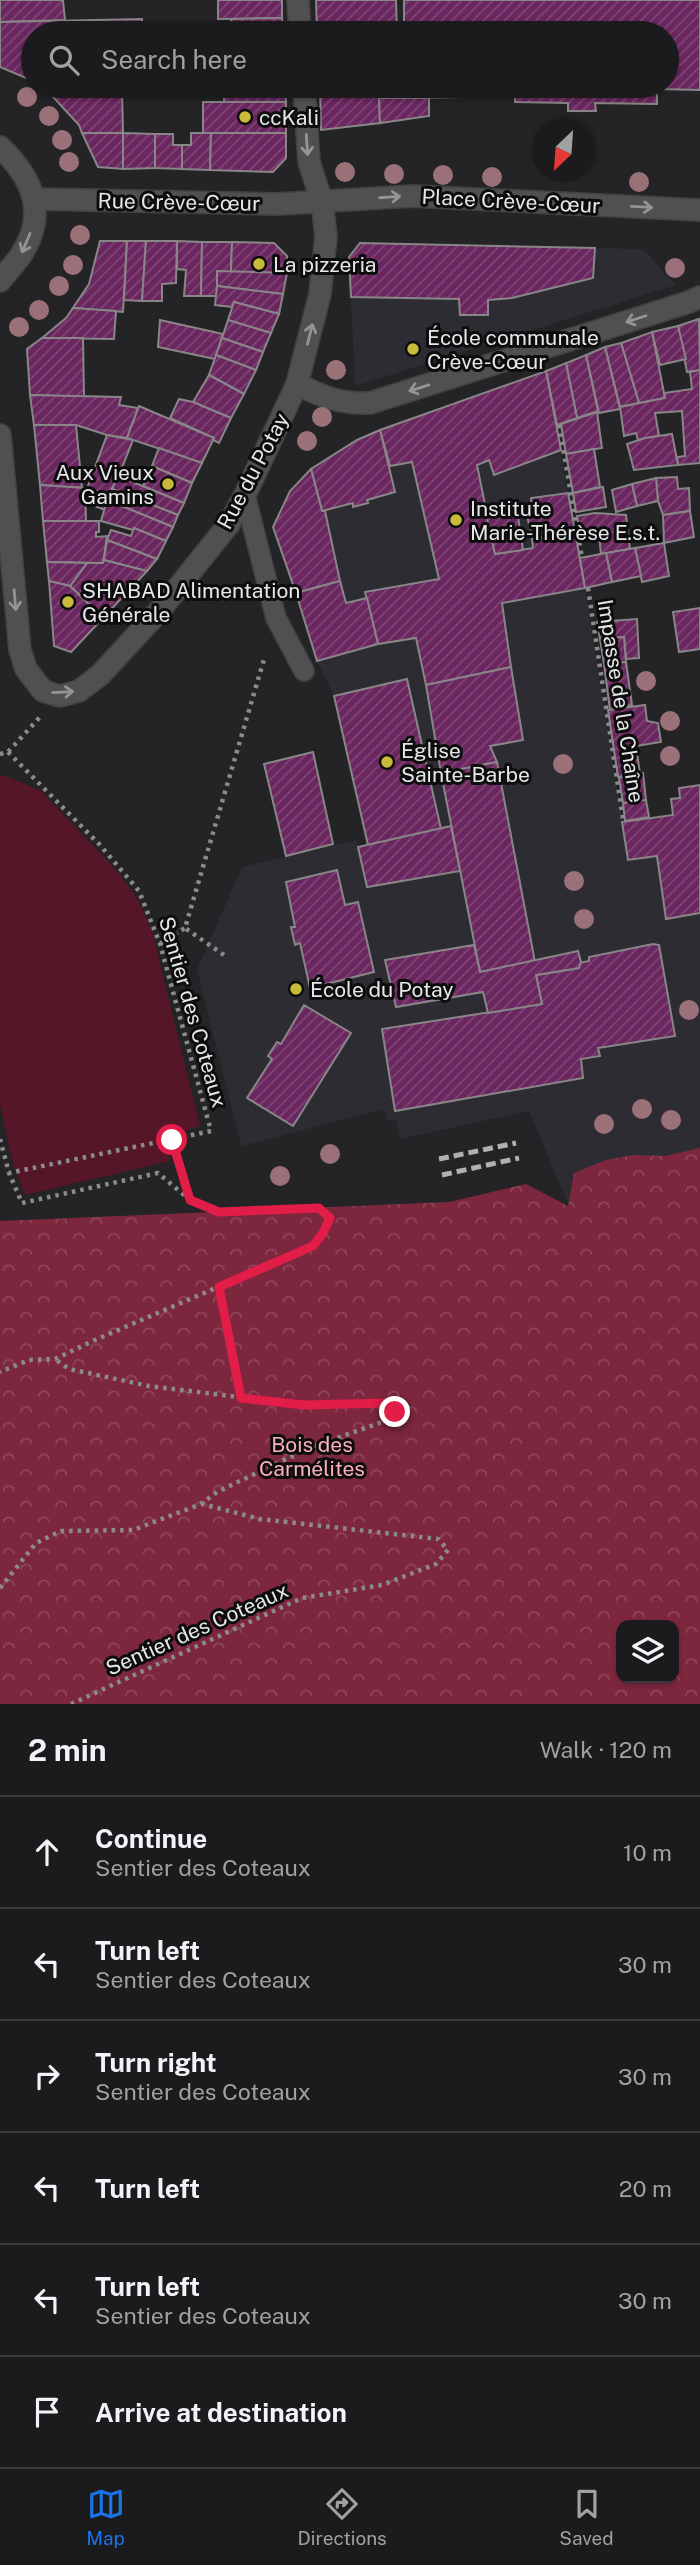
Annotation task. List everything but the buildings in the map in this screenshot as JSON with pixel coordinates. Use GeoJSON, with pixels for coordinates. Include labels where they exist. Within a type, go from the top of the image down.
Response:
{"type":"FeatureCollection","features":[{"type":"Feature","properties":{"kind":"street"},"geometry":{"type":"LineString","coordinates":[[298,0],[299,21]]}},
{"type":"Feature","properties":{"kind":"street","name":"Rue du Potay"},"geometry":{"type":"LineString","coordinates":[[60,696],[79,691],[100,675],[160,610],[229,524],[297,384],[320,294],[326,237],[322,202],[309,162],[305,98]]}},
{"type":"Feature","properties":{"kind":"street"},"geometry":{"type":"LineString","coordinates":[[0,147],[28,180],[36,199],[34,224],[22,254],[0,281]]}},
{"type":"Feature","properties":{"kind":"street","name":"Place Crève-Cœur"},"geometry":{"type":"LineString","coordinates":[[322,202],[413,196],[700,210]]}},
{"type":"Feature","properties":{"kind":"street","name":"Rue Crève-Cœur"},"geometry":{"type":"LineString","coordinates":[[36,199],[278,204],[322,202]]}},
{"type":"Feature","properties":{"kind":"street"},"geometry":{"type":"LineString","coordinates":[[297,384],[327,399],[349,404],[370,403],[689,303],[700,297]]}},
{"type":"Feature","properties":{"kind":"street"},"geometry":{"type":"LineString","coordinates":[[0,435],[20,650],[33,680],[44,691],[60,696]]}},
{"type":"Feature","properties":{"kind":"lane"},"geometry":{"type":"LineString","coordinates":[[244,495],[276,618],[304,671]]}},
{"type":"Feature","properties":{"kind":"path"},"geometry":{"type":"LineString","coordinates":[[559,425],[582,558]]}},
{"type":"Feature","properties":{"kind":"path","name":"Impasse de la Chaîne"},"geometry":{"type":"LineString","coordinates":[[588,588],[623,819]]}},
{"type":"Feature","properties":{"kind":"path"},"geometry":{"type":"LineString","coordinates":[[160,944],[185,928],[276,618]]}},
{"type":"Feature","properties":{"kind":"path"},"geometry":{"type":"LineString","coordinates":[[0,754],[8,751],[60,696]]}},
{"type":"Feature","properties":{"kind":"path","name":"Sentier des Coteaux"},"geometry":{"type":"LineString","coordinates":[[8,751],[100,845],[139,891],[160,944],[211,1131],[172,1140]]}},
{"type":"Feature","properties":{"kind":"path"},"geometry":{"type":"LineString","coordinates":[[185,928],[224,955]]}},
{"type":"Feature","properties":{"kind":"path"},"geometry":{"type":"LineString","coordinates":[[0,1139],[9,1173],[22,1203],[158,1173],[190,1200],[219,1212],[319,1208],[330,1218],[313,1246],[95,1339],[55,1359],[29,1360],[0,1372]]}},
{"type":"Feature","properties":{"kind":"path"},"geometry":{"type":"LineString","coordinates":[[9,1173],[172,1140],[190,1200]]}},
{"type":"Feature","properties":{"kind":"path"},"geometry":{"type":"LineString","coordinates":[[219,1287],[241,1398]]}},
{"type":"Feature","properties":{"kind":"path"},"geometry":{"type":"LineString","coordinates":[[0,1588],[36,1543],[61,1531],[133,1530],[201,1504],[217,1492],[309,1448],[385,1421],[395,1412],[388,1403],[304,1405],[149,1386],[69,1368],[55,1359]]}},
{"type":"Feature","properties":{"kind":"path","name":"Sentier des Coteaux"},"geometry":{"type":"LineString","coordinates":[[74,1703],[302,1598],[382,1585],[436,1564],[448,1550],[438,1539],[260,1519],[201,1504]]}},
{"type":"Feature","properties":{"kind":"shaded area","name":"École communale Crève-Cœur"},"geometry":{"type":"Polygon","coordinates":[[[360,243],[643,249],[676,285],[355,386],[349,257],[360,243]]]}},
{"type":"Feature","properties":{"kind":"shaded area"},"geometry":{"type":"Polygon","coordinates":[[[546,371],[585,588],[628,859],[657,856],[666,919],[700,913],[700,1181],[569,1206],[529,1111],[400,1139],[396,1120],[387,1120],[385,1109],[241,1146],[197,970],[242,867],[356,840],[358,847],[440,828],[407,679],[334,696],[317,661],[273,527],[290,491],[311,469],[357,440],[546,371]]]}},
{"type":"Feature","properties":{"kind":"shaded area"},"geometry":{"type":"Polygon","coordinates":[[[0,776],[41,791],[119,873],[137,898],[152,931],[200,1126],[162,1137],[170,1161],[25,1195],[13,1164],[0,1105],[0,776]]]}},
{"type":"Feature","properties":{"kind":"green space","name":"Bois des Carmélites"},"geometry":{"type":"Polygon","coordinates":[[[700,1148],[700,1704],[0,1704],[0,1221],[449,1202],[526,1184],[568,1206],[574,1173],[606,1160],[634,1155],[665,1156],[700,1148]]]}},
{"type":"Feature","properties":{"kind":"railway"},"geometry":{"type":"LineString","coordinates":[[439,1159],[516,1143]]}},
{"type":"Feature","properties":{"kind":"railway"},"geometry":{"type":"LineString","coordinates":[[442,1175],[519,1158]]}},
{"type":"Feature","properties":{"kind":"place","name":"ccKali"},"geometry":{"type":"Point","coordinates":[245,117]}},
{"type":"Feature","properties":{"kind":"place","name":"La pizzeria"},"geometry":{"type":"Point","coordinates":[259,264]}},
{"type":"Feature","properties":{"kind":"place","name":"École communale Crève-Cœur"},"geometry":{"type":"Point","coordinates":[413,349]}},
{"type":"Feature","properties":{"kind":"place","name":"Aux Vieux Gamins"},"geometry":{"type":"Point","coordinates":[168,484]}},
{"type":"Feature","properties":{"kind":"place","name":"Institute Marie-Thérèse E.s.t."},"geometry":{"type":"Point","coordinates":[456,520]}},
{"type":"Feature","properties":{"kind":"place","name":"SHABAD Alimentation Générale"},"geometry":{"type":"Point","coordinates":[68,602]}},
{"type":"Feature","properties":{"kind":"place","name":"Église Sainte-Barbe"},"geometry":{"type":"Point","coordinates":[387,762]}},
{"type":"Feature","properties":{"kind":"place","name":"École du Potay"},"geometry":{"type":"Point","coordinates":[296,989]}},
{"type":"Feature","properties":{"kind":"route"},"geometry":{"type":"LineString","coordinates":[[172,1140],[190,1200],[219,1212],[319,1208],[330,1218],[313,1246],[219,1287],[241,1398],[304,1405],[388,1403],[395,1412]]}}]}
